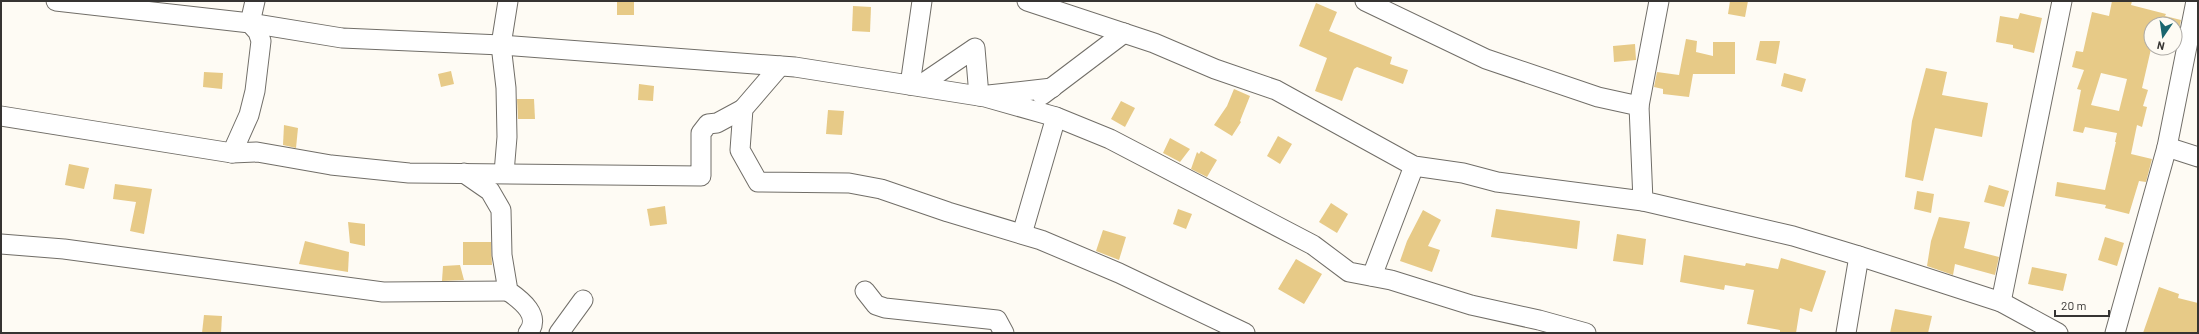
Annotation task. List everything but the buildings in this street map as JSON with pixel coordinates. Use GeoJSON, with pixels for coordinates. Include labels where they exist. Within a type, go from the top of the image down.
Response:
{"type":"FeatureCollection","features":[{"type":"Feature","properties":{"kind":"street"},"geometry":{"type":"LineString","coordinates":[[56,1],[250,23],[342,38],[501,46],[780,66],[979,96],[1056,117],[1110,138],[1313,245],[1349,272],[1398,282],[1471,305],[1586,333]]}},
{"type":"Feature","properties":{"kind":"street"},"geometry":{"type":"LineString","coordinates":[[250,23],[255,1]]}},
{"type":"Feature","properties":{"kind":"street"},"geometry":{"type":"LineString","coordinates":[[504,173],[507,137],[506,88],[501,46],[508,1]]}},
{"type":"Feature","properties":{"kind":"street"},"geometry":{"type":"LineString","coordinates":[[915,86],[922,1]]}},
{"type":"Feature","properties":{"kind":"street"},"geometry":{"type":"LineString","coordinates":[[1027,1],[1154,43],[1215,69],[1276,90],[1414,166],[1463,173],[1497,182],[1643,201],[1793,236],[2001,302],[2058,333]]}},
{"type":"Feature","properties":{"kind":"street"},"geometry":{"type":"LineString","coordinates":[[1365,1],[1486,59],[1598,96],[1639,106]]}},
{"type":"Feature","properties":{"kind":"street"},"geometry":{"type":"LineString","coordinates":[[1643,201],[1639,106],[1659,1]]}},
{"type":"Feature","properties":{"kind":"street"},"geometry":{"type":"LineString","coordinates":[[2001,302],[2062,1],[2058,1]]}},
{"type":"Feature","properties":{"kind":"street"},"geometry":{"type":"LineString","coordinates":[[2115,333],[2167,147],[2196,6]]}},
{"type":"Feature","properties":{"kind":"street"},"geometry":{"type":"LineString","coordinates":[[232,153],[249,115],[255,91],[261,42],[258,32],[250,23]]}},
{"type":"Feature","properties":{"kind":"street"},"geometry":{"type":"LineString","coordinates":[[1025,108],[1124,33]]}},
{"type":"Feature","properties":{"kind":"street"},"geometry":{"type":"LineString","coordinates":[[915,86],[975,48],[979,96]]}},
{"type":"Feature","properties":{"kind":"street"},"geometry":{"type":"LineString","coordinates":[[1,116],[232,153],[257,152],[371,171],[701,176],[701,133],[708,124],[717,123],[743,109],[780,66]]}},
{"type":"Feature","properties":{"kind":"street"},"geometry":{"type":"LineString","coordinates":[[979,96],[1052,88]]}},
{"type":"Feature","properties":{"kind":"street"},"geometry":{"type":"LineString","coordinates":[[743,109],[740,150],[758,182],[849,183],[864,186],[1022,234],[1119,273],[1245,333]]}},
{"type":"Feature","properties":{"kind":"street"},"geometry":{"type":"LineString","coordinates":[[1022,234],[1056,117]]}},
{"type":"Feature","properties":{"kind":"street"},"geometry":{"type":"LineString","coordinates":[[2167,147],[2198,157]]}},
{"type":"Feature","properties":{"kind":"street"},"geometry":{"type":"LineString","coordinates":[[1372,276],[1414,166]]}},
{"type":"Feature","properties":{"kind":"street"},"geometry":{"type":"LineString","coordinates":[[464,173],[490,191],[501,210],[502,255],[508,291]]}},
{"type":"Feature","properties":{"kind":"street"},"geometry":{"type":"LineString","coordinates":[[1,244],[64,249],[383,292],[508,291],[523,302],[530,312],[533,324],[528,333]]}},
{"type":"Feature","properties":{"kind":"street"},"geometry":{"type":"LineString","coordinates":[[1846,333],[1859,256]]}},
{"type":"Feature","properties":{"kind":"street"},"geometry":{"type":"LineString","coordinates":[[865,292],[876,305],[885,308],[997,320],[1004,333]]}},
{"type":"Feature","properties":{"kind":"street"},"geometry":{"type":"LineString","coordinates":[[559,333],[583,300]]}}]}
